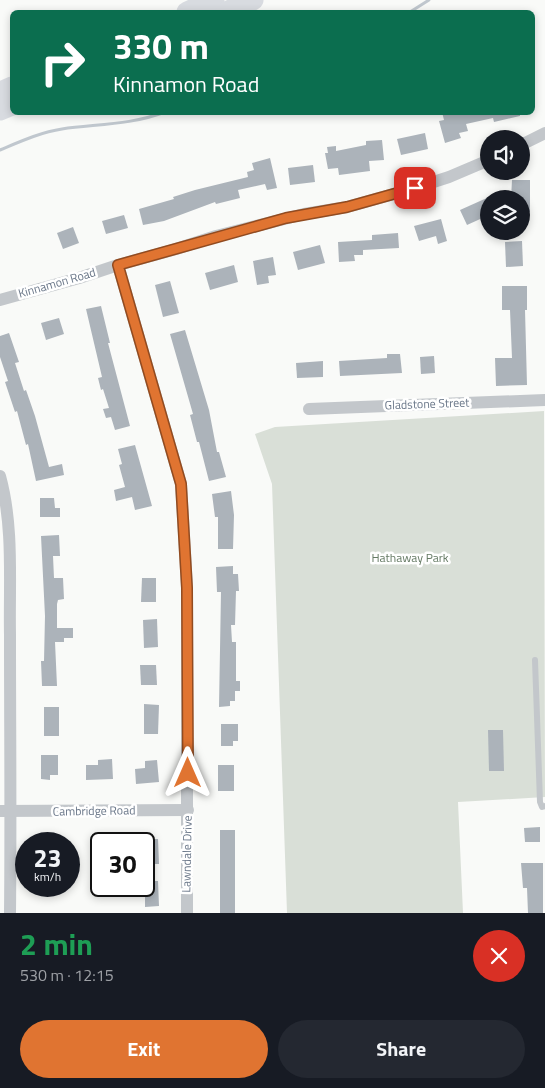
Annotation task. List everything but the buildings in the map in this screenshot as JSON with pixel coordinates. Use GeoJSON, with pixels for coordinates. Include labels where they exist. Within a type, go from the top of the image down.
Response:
{"type":"FeatureCollection","features":[{"type":"Feature","properties":{"kind":"highway"},"geometry":{"type":"LineString","coordinates":[[192,10],[214,0]]}},
{"type":"Feature","properties":{"kind":"highway"},"geometry":{"type":"LineString","coordinates":[[230,10],[253,0]]}},
{"type":"Feature","properties":{"kind":"street"},"geometry":{"type":"LineString","coordinates":[[530,140],[545,133]]}},
{"type":"Feature","properties":{"kind":"street","name":"Kinnamon Road"},"geometry":{"type":"LineString","coordinates":[[0,300],[286,218],[347,207],[415,188],[449,177],[480,164]]}},
{"type":"Feature","properties":{"kind":"street","name":"Lawndale Drive"},"geometry":{"type":"LineString","coordinates":[[118,265],[181,484],[187,588],[187,913]]}},
{"type":"Feature","properties":{"kind":"street","name":"Gladstone Street"},"geometry":{"type":"LineString","coordinates":[[309,409],[545,400]]}},
{"type":"Feature","properties":{"kind":"street"},"geometry":{"type":"LineString","coordinates":[[0,476],[5,493],[9,538],[6,811],[10,913]]}},
{"type":"Feature","properties":{"kind":"street","name":"Cambridge Road"},"geometry":{"type":"LineString","coordinates":[[6,811],[188,810]]}},
{"type":"Feature","properties":{"kind":"lane"},"geometry":{"type":"LineString","coordinates":[[534,660],[540,802],[544,806]]}},
{"type":"Feature","properties":{"kind":"green space","name":"Hathaway Park"},"geometry":{"type":"Polygon","coordinates":[[[544,411],[545,797],[458,802],[463,913],[287,913],[272,484],[255,434],[275,427],[544,411]]]}},
{"type":"Feature","properties":{"kind":"waterway"},"geometry":{"type":"LineString","coordinates":[[413,10],[429,0]]}},
{"type":"Feature","properties":{"kind":"waterway"},"geometry":{"type":"LineString","coordinates":[[0,150],[54,130],[127,122],[155,115]]}},
{"type":"Feature","properties":{"kind":"route"},"geometry":{"type":"LineString","coordinates":[[188,773],[187,588],[181,484],[118,265],[176,250],[216,236],[304,214],[347,207],[415,188]]}}]}
